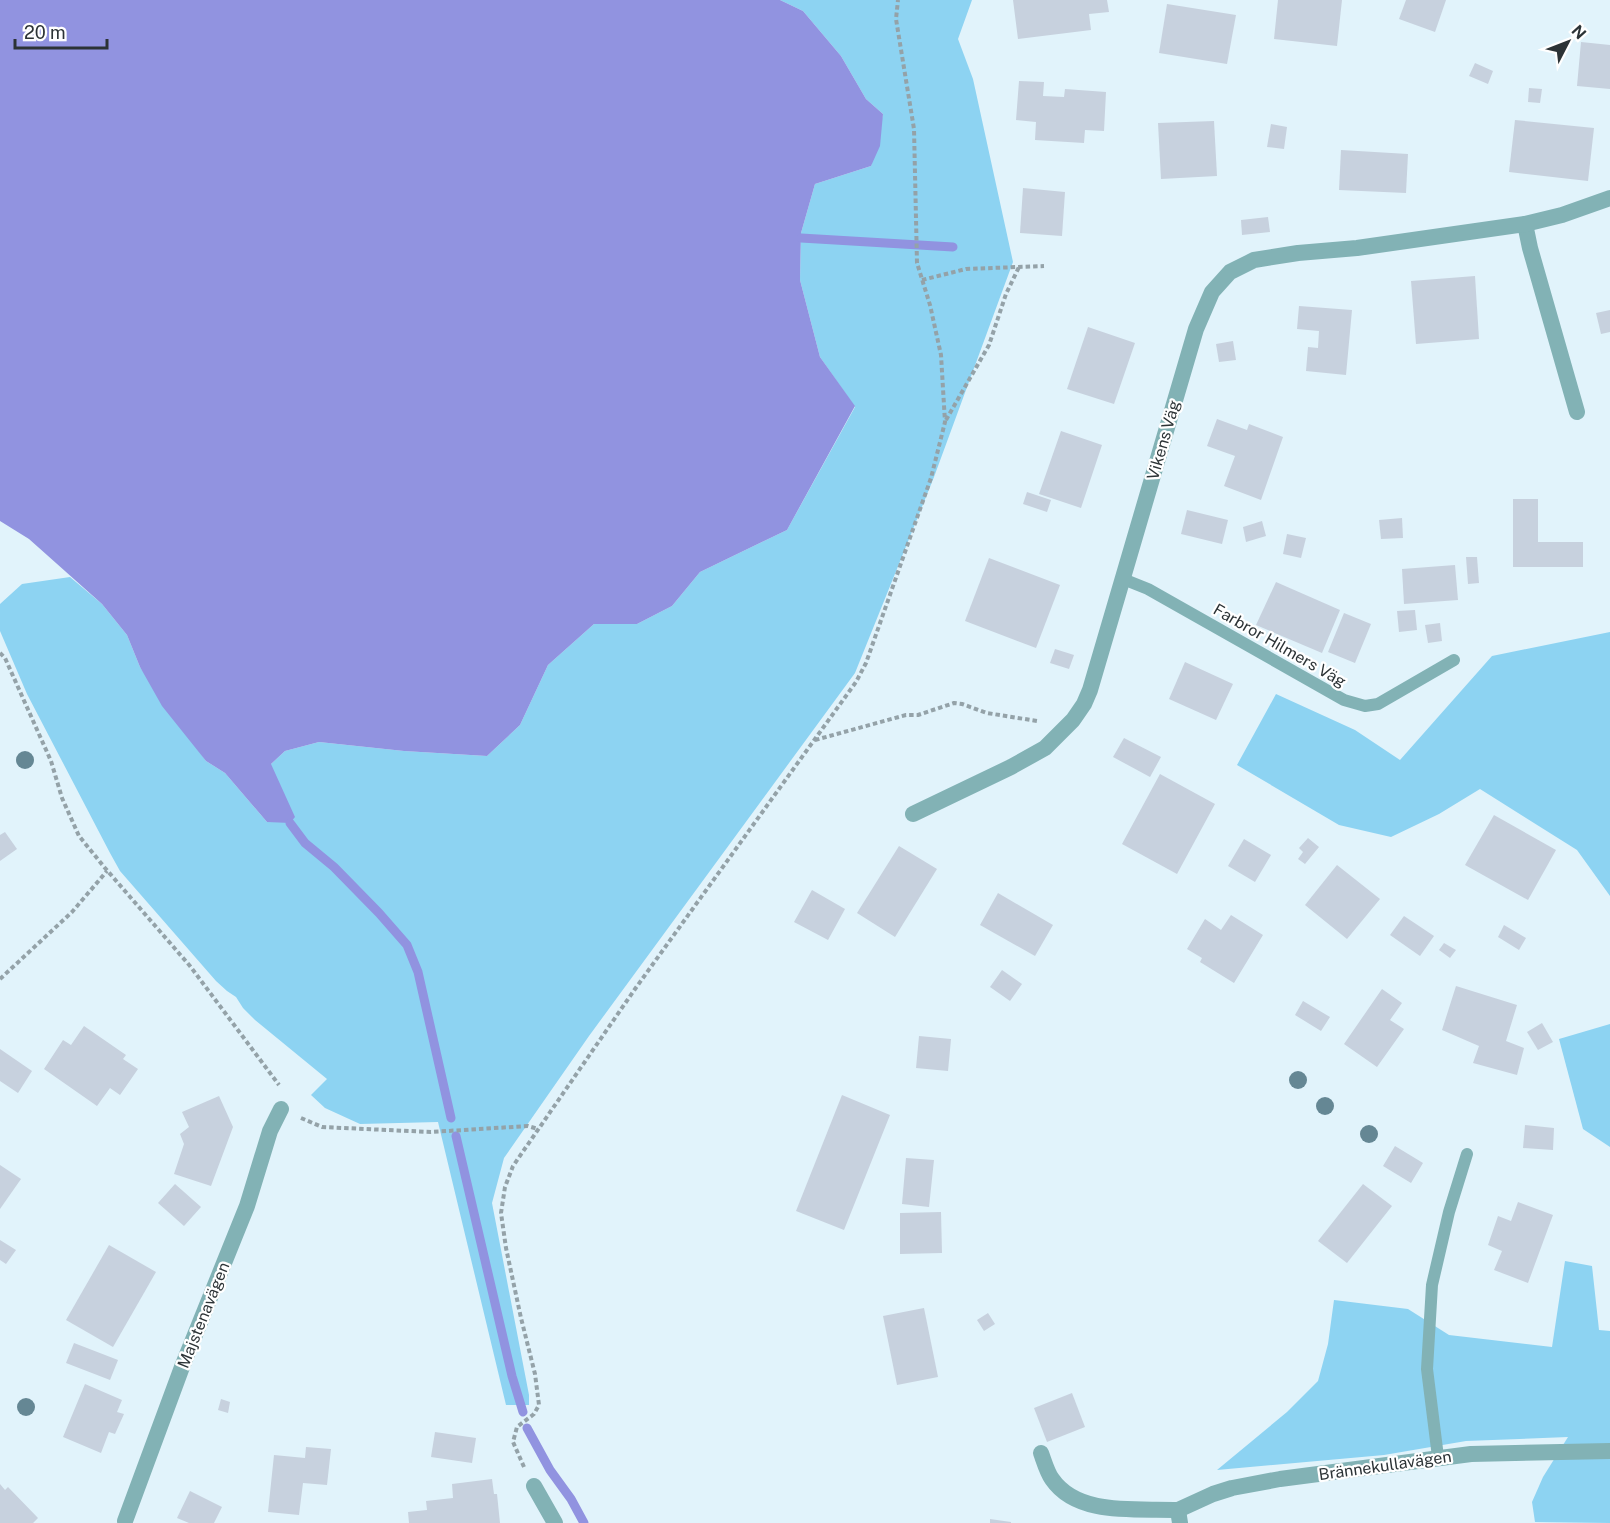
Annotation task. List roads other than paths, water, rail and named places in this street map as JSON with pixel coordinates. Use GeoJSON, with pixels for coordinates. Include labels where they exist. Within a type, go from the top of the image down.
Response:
{"type":"FeatureCollection","features":[{"type":"Feature","properties":{"kind":"street","name":"Vikens Väg"},"geometry":{"type":"LineString","coordinates":[[913,814],[1045,748],[1073,720],[1084,705],[1196,329],[1212,292],[1230,272],[1254,260],[1289,254],[1357,249],[1525,224],[1562,215],[1610,198]]}},
{"type":"Feature","properties":{"kind":"street"},"geometry":{"type":"LineString","coordinates":[[1525,224],[1577,412]]}},
{"type":"Feature","properties":{"kind":"street","name":"Majstenavägen"},"geometry":{"type":"LineString","coordinates":[[126,1522],[182,1366],[247,1206],[270,1131],[280,1109]]}},
{"type":"Feature","properties":{"kind":"street","name":"Brännekullavägen"},"geometry":{"type":"LineString","coordinates":[[1179,1517],[1213,1494],[1280,1479],[1471,1454],[1610,1451]]}},
{"type":"Feature","properties":{"kind":"street"},"geometry":{"type":"LineString","coordinates":[[1041,1453],[1051,1478],[1074,1499],[1090,1505],[1179,1517]]}},
{"type":"Feature","properties":{"kind":"street"},"geometry":{"type":"LineString","coordinates":[[534,1486],[555,1523]]}},
{"type":"Feature","properties":{"kind":"lane","name":"Farbror Hilmers Väg"},"geometry":{"type":"LineString","coordinates":[[1123,579],[1148,589],[1344,700],[1365,706],[1378,704],[1454,660]]}},
{"type":"Feature","properties":{"kind":"lane"},"geometry":{"type":"LineString","coordinates":[[1438,1457],[1427,1369],[1432,1286],[1449,1212],[1467,1154]]}},
{"type":"Feature","properties":{"kind":"waterway"},"geometry":{"type":"LineString","coordinates":[[801,238],[953,247]]}},
{"type":"Feature","properties":{"kind":"waterway"},"geometry":{"type":"LineString","coordinates":[[290,823],[305,843],[334,867],[407,945],[418,972],[451,1118]]}},
{"type":"Feature","properties":{"kind":"waterway"},"geometry":{"type":"LineString","coordinates":[[456,1136],[512,1376],[523,1412]]}},
{"type":"Feature","properties":{"kind":"waterway"},"geometry":{"type":"LineString","coordinates":[[527,1428],[550,1470],[571,1499],[584,1523]]}}]}
